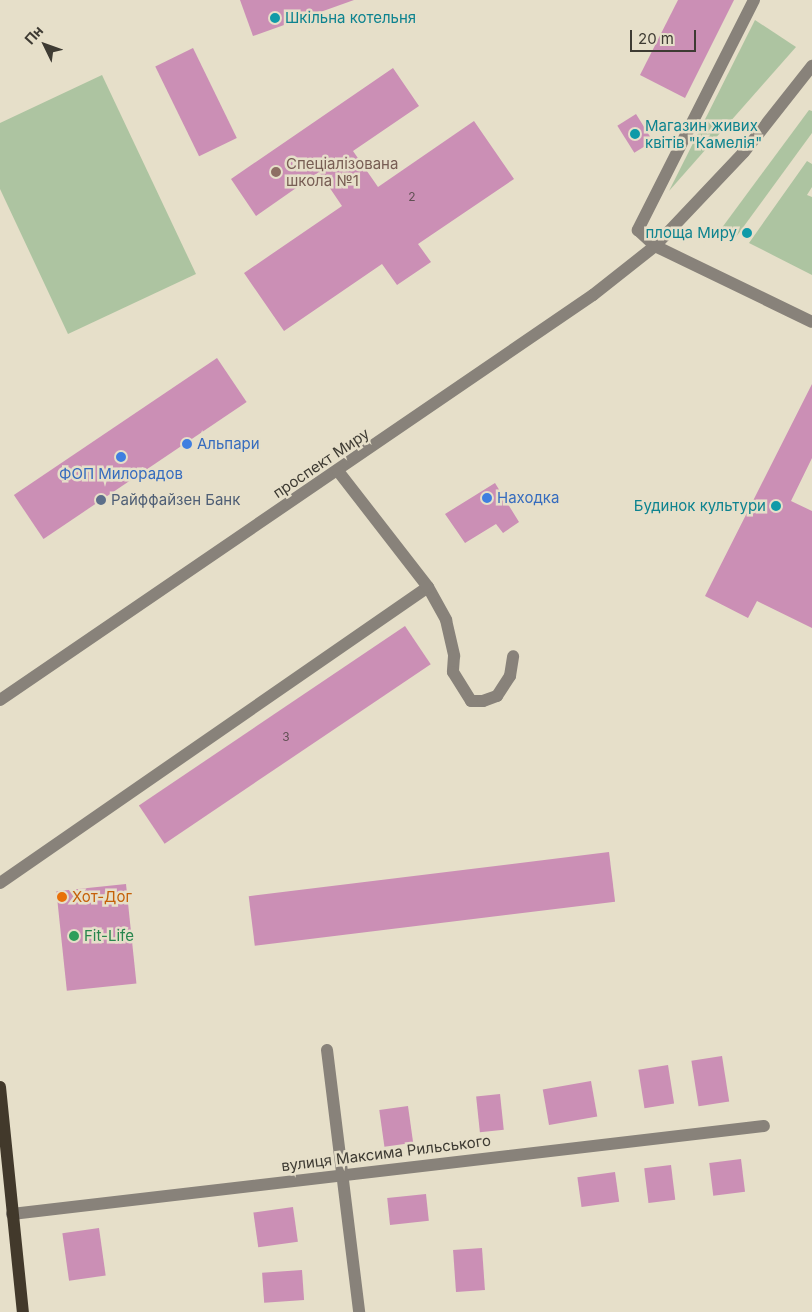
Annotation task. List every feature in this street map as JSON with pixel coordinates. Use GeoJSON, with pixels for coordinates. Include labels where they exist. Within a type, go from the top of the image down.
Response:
{"type":"FeatureCollection","features":[{"type":"Feature","properties":{"kind":"main road"},"geometry":{"type":"LineString","coordinates":[[0,1087],[22,1312]]}},
{"type":"Feature","properties":{"kind":"street"},"geometry":{"type":"LineString","coordinates":[[754,0],[638,230],[655,246],[812,322]]}},
{"type":"Feature","properties":{"kind":"street"},"geometry":{"type":"LineString","coordinates":[[655,246],[744,152],[812,66]]}},
{"type":"Feature","properties":{"kind":"street","name":"проспект Миру"},"geometry":{"type":"LineString","coordinates":[[0,700],[338,471],[593,295],[655,246]]}},
{"type":"Feature","properties":{"kind":"street"},"geometry":{"type":"LineString","coordinates":[[338,471],[428,587],[446,620],[454,656],[453,672],[471,702],[483,701],[497,696],[510,676],[513,656]]}},
{"type":"Feature","properties":{"kind":"street"},"geometry":{"type":"LineString","coordinates":[[0,883],[428,587]]}},
{"type":"Feature","properties":{"kind":"street"},"geometry":{"type":"LineString","coordinates":[[328,1050],[359,1312]]}},
{"type":"Feature","properties":{"kind":"street","name":"вулиця Максима Рильського"},"geometry":{"type":"LineString","coordinates":[[12,1214],[764,1126]]}},
{"type":"Feature","properties":{"kind":"green space"},"geometry":{"type":"Polygon","coordinates":[[[755,20],[796,47],[669,191],[755,20]]]}},
{"type":"Feature","properties":{"kind":"green space"},"geometry":{"type":"Polygon","coordinates":[[[102,75],[196,274],[68,334],[0,189],[0,123],[102,75]]]}},
{"type":"Feature","properties":{"kind":"green space"},"geometry":{"type":"Polygon","coordinates":[[[809,110],[812,111],[812,133],[736,237],[721,229],[809,110]]]}},
{"type":"Feature","properties":{"kind":"green space"},"geometry":{"type":"Polygon","coordinates":[[[807,161],[812,164],[812,187],[807,195],[812,197],[812,275],[749,243],[807,161]]]}},
{"type":"Feature","properties":{"kind":"building","name":"Шкільна котельня"},"geometry":{"type":"Polygon","coordinates":[[[240,0],[354,0],[253,36],[240,0]]]}},
{"type":"Feature","properties":{"kind":"building"},"geometry":{"type":"Polygon","coordinates":[[[678,0],[734,0],[685,98],[640,75],[678,0]]]}},
{"type":"Feature","properties":{"kind":"building"},"geometry":{"type":"Polygon","coordinates":[[[193,48],[237,138],[199,156],[155,66],[193,48]]]}},
{"type":"Feature","properties":{"kind":"building"},"geometry":{"type":"Polygon","coordinates":[[[393,68],[419,106],[353,151],[378,187],[474,121],[514,179],[418,244],[431,262],[397,285],[382,264],[284,331],[244,273],[342,206],[319,172],[256,216],[231,179],[393,68]]]}},
{"type":"Feature","properties":{"kind":"building","name":"Магазин живих квітів \"Камелія\""},"geometry":{"type":"Polygon","coordinates":[[[636,114],[653,141],[634,153],[617,126],[636,114]]]}},
{"type":"Feature","properties":{"kind":"building"},"geometry":{"type":"Polygon","coordinates":[[[217,358],[247,402],[44,539],[14,495],[217,358]]]}},
{"type":"Feature","properties":{"kind":"building","name":"Будинок культури"},"geometry":{"type":"Polygon","coordinates":[[[812,384],[812,458],[791,501],[812,511],[812,628],[757,601],[748,618],[705,596],[812,384]]]}},
{"type":"Feature","properties":{"kind":"building","name":"Находка"},"geometry":{"type":"Polygon","coordinates":[[[495,483],[519,522],[503,533],[496,524],[465,543],[445,514],[495,483]]]}},
{"type":"Feature","properties":{"kind":"building"},"geometry":{"type":"Polygon","coordinates":[[[405,626],[431,664],[165,844],[139,806],[405,626]]]}},
{"type":"Feature","properties":{"kind":"building"},"geometry":{"type":"Polygon","coordinates":[[[609,852],[615,902],[255,946],[249,896],[609,852]]]}},
{"type":"Feature","properties":{"kind":"building"},"geometry":{"type":"Polygon","coordinates":[[[126,884],[136,983],[67,991],[56,891],[126,884]]]}},
{"type":"Feature","properties":{"kind":"building"},"geometry":{"type":"Polygon","coordinates":[[[722,1056],[729,1101],[699,1106],[691,1061],[722,1056]]]}},
{"type":"Feature","properties":{"kind":"building"},"geometry":{"type":"Polygon","coordinates":[[[668,1065],[674,1104],[644,1108],[638,1070],[668,1065]]]}},
{"type":"Feature","properties":{"kind":"building"},"geometry":{"type":"Polygon","coordinates":[[[591,1081],[597,1116],[549,1125],[543,1090],[591,1081]]]}},
{"type":"Feature","properties":{"kind":"building"},"geometry":{"type":"Polygon","coordinates":[[[500,1094],[504,1130],[480,1132],[476,1097],[500,1094]]]}},
{"type":"Feature","properties":{"kind":"building"},"geometry":{"type":"Polygon","coordinates":[[[408,1106],[413,1143],[384,1147],[379,1110],[408,1106]]]}},
{"type":"Feature","properties":{"kind":"building"},"geometry":{"type":"Polygon","coordinates":[[[741,1159],[745,1192],[713,1196],[709,1163],[741,1159]]]}},
{"type":"Feature","properties":{"kind":"building"},"geometry":{"type":"Polygon","coordinates":[[[671,1165],[675,1200],[648,1203],[644,1168],[671,1165]]]}},
{"type":"Feature","properties":{"kind":"building"},"geometry":{"type":"Polygon","coordinates":[[[615,1172],[619,1202],[582,1207],[577,1177],[615,1172]]]}},
{"type":"Feature","properties":{"kind":"building"},"geometry":{"type":"Polygon","coordinates":[[[426,1194],[429,1221],[390,1225],[387,1198],[426,1194]]]}},
{"type":"Feature","properties":{"kind":"building"},"geometry":{"type":"Polygon","coordinates":[[[293,1207],[298,1242],[258,1247],[253,1213],[293,1207]]]}},
{"type":"Feature","properties":{"kind":"building"},"geometry":{"type":"Polygon","coordinates":[[[99,1228],[106,1276],[69,1281],[62,1233],[99,1228]]]}},
{"type":"Feature","properties":{"kind":"building"},"geometry":{"type":"Polygon","coordinates":[[[482,1248],[485,1290],[456,1292],[453,1250],[482,1248]]]}},
{"type":"Feature","properties":{"kind":"building"},"geometry":{"type":"Polygon","coordinates":[[[302,1270],[304,1300],[264,1303],[262,1273],[302,1270]]]}},
{"type":"Feature","properties":{"kind":"place","name":"Шкільна котельня"},"geometry":{"type":"Point","coordinates":[275,18]}},
{"type":"Feature","properties":{"kind":"place","name":"Магазин живих квітів \"Камелія\""},"geometry":{"type":"Point","coordinates":[635,134]}},
{"type":"Feature","properties":{"kind":"place","name":"Спеціалізована школа №1"},"geometry":{"type":"Point","coordinates":[276,172]}},
{"type":"Feature","properties":{"kind":"place","name":"площа Миру"},"geometry":{"type":"Point","coordinates":[747,233]}},
{"type":"Feature","properties":{"kind":"place","name":"Альпари"},"geometry":{"type":"Point","coordinates":[187,444]}},
{"type":"Feature","properties":{"kind":"place","name":"ФОП Милорадов"},"geometry":{"type":"Point","coordinates":[121,457]}},
{"type":"Feature","properties":{"kind":"place","name":"Находка"},"geometry":{"type":"Point","coordinates":[487,498]}},
{"type":"Feature","properties":{"kind":"place","name":"Райффайзен Банк"},"geometry":{"type":"Point","coordinates":[101,500]}},
{"type":"Feature","properties":{"kind":"place","name":"Будинок культури"},"geometry":{"type":"Point","coordinates":[776,506]}},
{"type":"Feature","properties":{"kind":"place","name":"Хот-Дог"},"geometry":{"type":"Point","coordinates":[62,897]}},
{"type":"Feature","properties":{"kind":"place","name":"Fit-Life"},"geometry":{"type":"Point","coordinates":[74,936]}}]}
